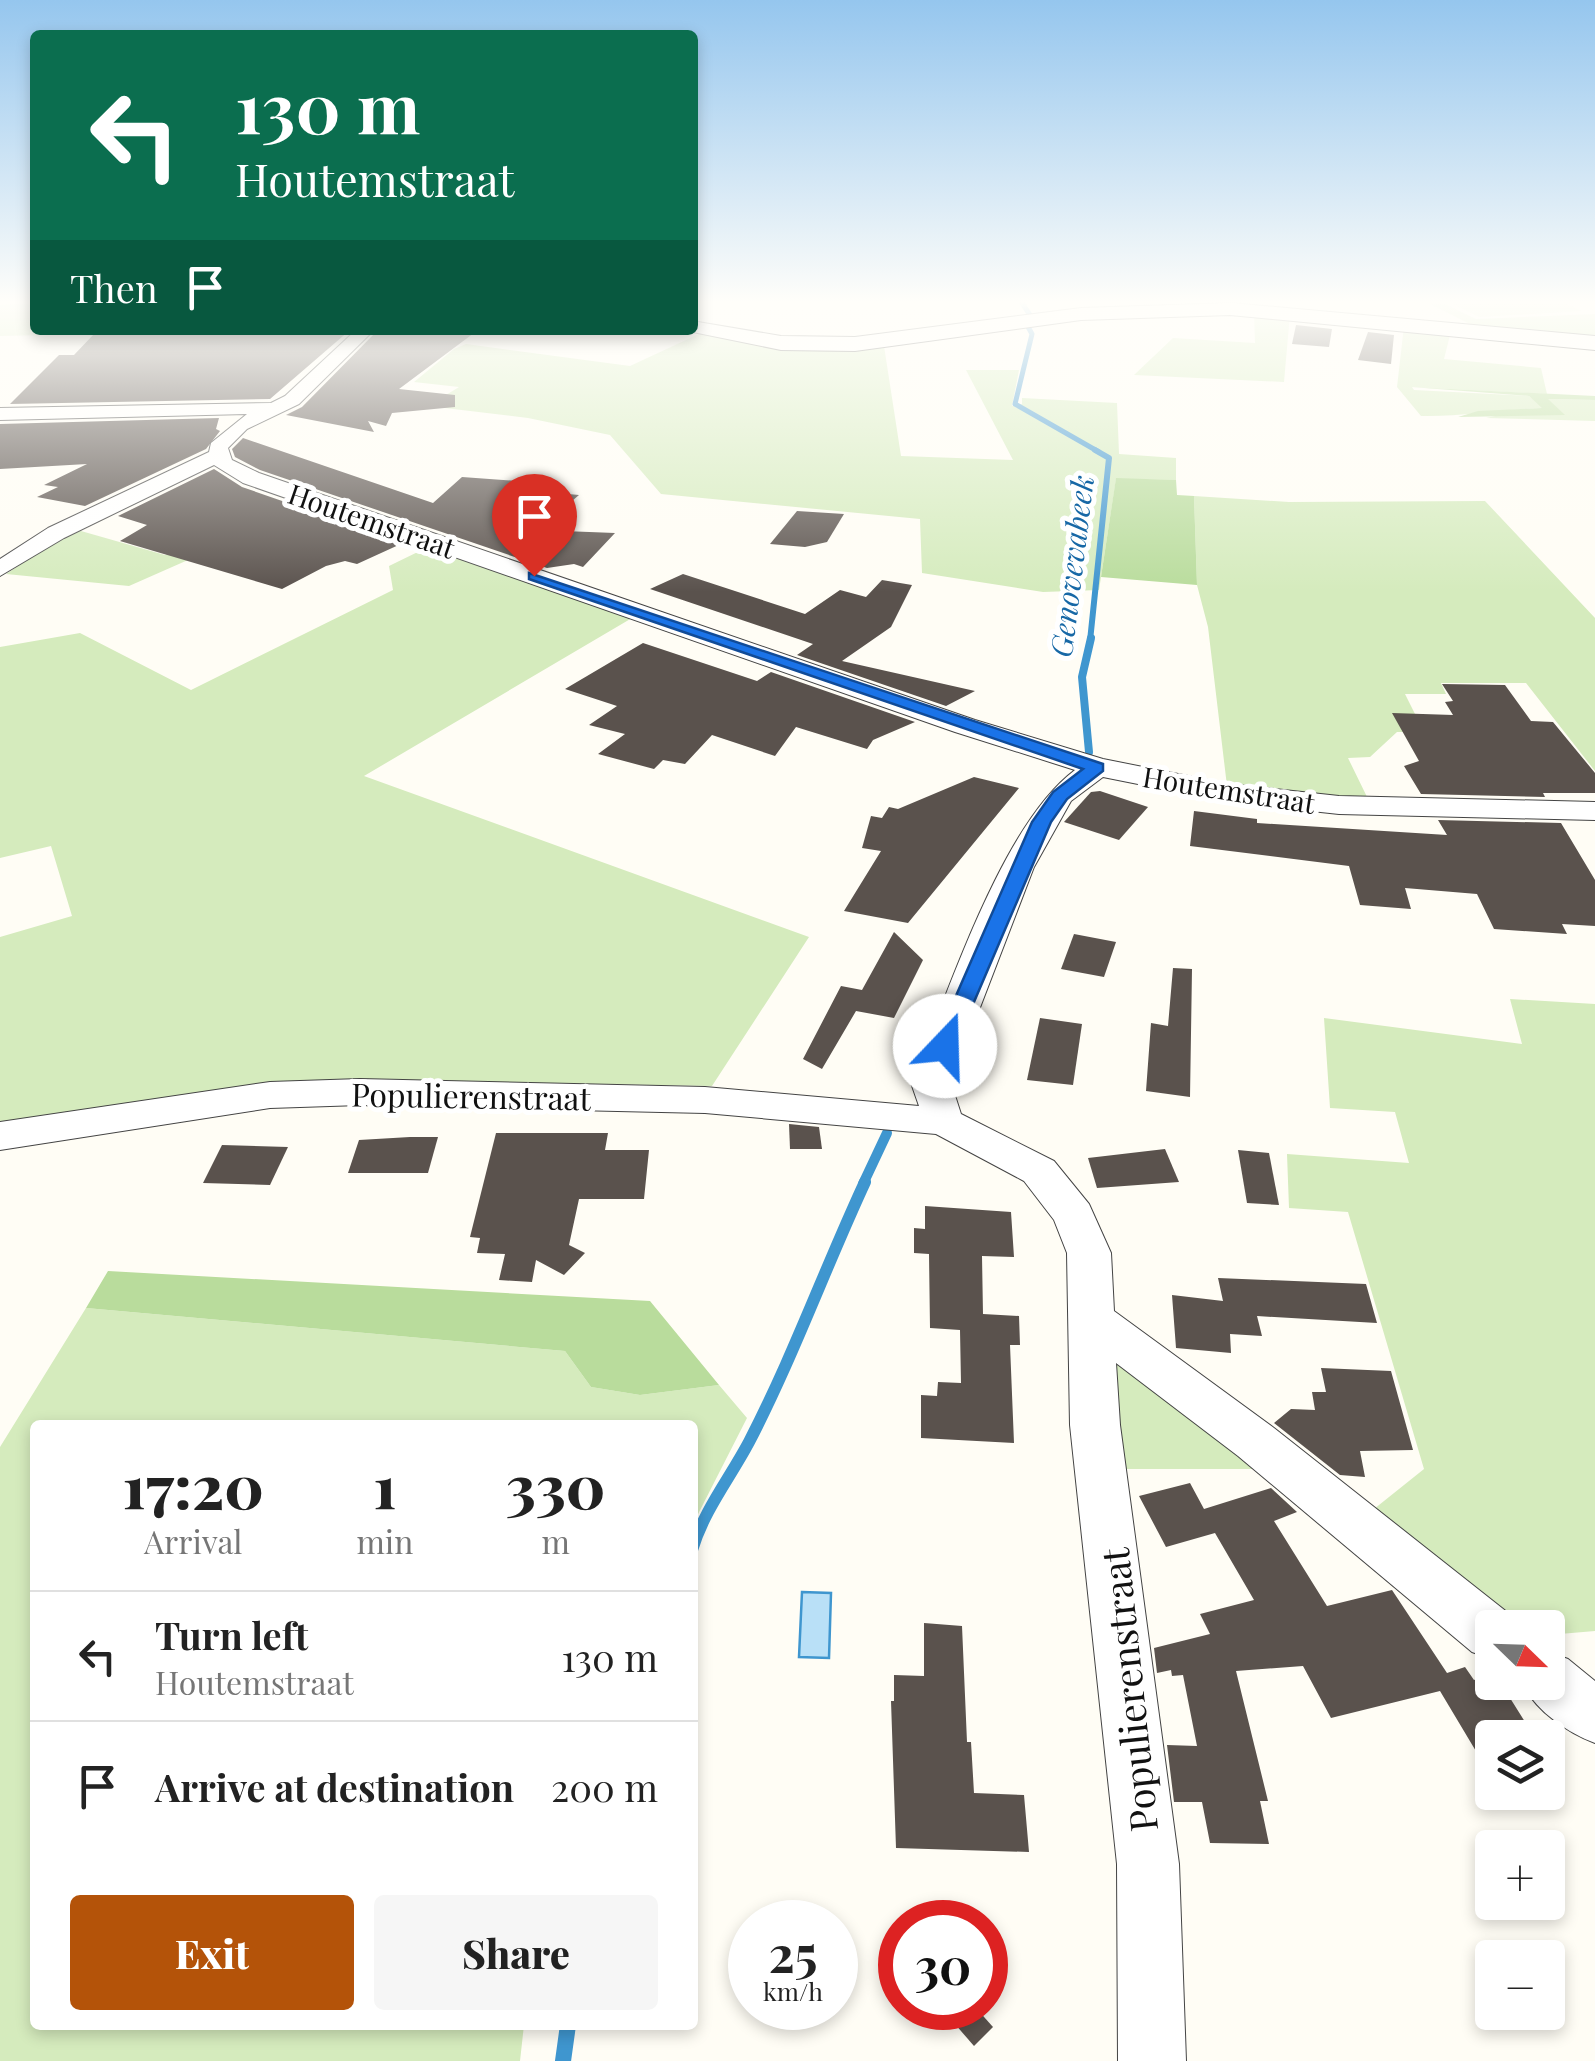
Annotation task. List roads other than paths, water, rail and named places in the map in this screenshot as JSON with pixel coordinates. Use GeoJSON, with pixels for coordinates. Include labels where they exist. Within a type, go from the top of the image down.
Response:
{"type":"FeatureCollection","features":[{"type":"Feature","properties":{"kind":"street"},"geometry":{"type":"LineString","coordinates":[[0,569],[72,525],[218,455],[220,442],[228,434],[293,399]]}},
{"type":"Feature","properties":{"kind":"street"},"geometry":{"type":"LineString","coordinates":[[0,414],[276,408]]}},
{"type":"Feature","properties":{"kind":"street","name":"Houtemstraat"},"geometry":{"type":"LineString","coordinates":[[218,455],[233,471],[251,478],[965,726],[1097,768],[1228,793],[1340,805],[1595,811]]}},
{"type":"Feature","properties":{"kind":"street"},"geometry":{"type":"LineString","coordinates":[[944,1122],[932,1083],[1018,868],[1060,796],[1097,768]]}},
{"type":"Feature","properties":{"kind":"street","name":"Populierenstraat"},"geometry":{"type":"LineString","coordinates":[[0,1136],[270,1095],[360,1092],[706,1100],[944,1122],[1039,1170],[1074,1215],[1090,1253],[1095,1425],[1148,1864],[1152,2061]]}},
{"type":"Feature","properties":{"kind":"street"},"geometry":{"type":"LineString","coordinates":[[1093,1320],[1256,1442],[1475,1620]]}},
{"type":"Feature","properties":{"kind":"street"},"geometry":{"type":"LineString","coordinates":[[1565,1692],[1595,1716]]}},
{"type":"Feature","properties":{"kind":"water"},"geometry":{"type":"Polygon","coordinates":[[[802,1592],[831,1593],[829,1658],[799,1657],[802,1592]]]}},
{"type":"Feature","properties":{"kind":"waterway","name":"Genovevabeek"},"geometry":{"type":"LineString","coordinates":[[1016,399],[1015,404],[1099,452]]}},
{"type":"Feature","properties":{"kind":"waterway","name":"Genovevabeek"},"geometry":{"type":"LineString","coordinates":[[1090,641],[1109,458],[1095,450]]}},
{"type":"Feature","properties":{"kind":"waterway","name":"Genovevabeek"},"geometry":{"type":"LineString","coordinates":[[1089,752],[1082,677],[1091,638]]}},
{"type":"Feature","properties":{"kind":"waterway","name":"Genovevabeek"},"geometry":{"type":"LineString","coordinates":[[863,1184],[887,1133]]}},
{"type":"Feature","properties":{"kind":"waterway","name":"Genovevabeek"},"geometry":{"type":"LineString","coordinates":[[698,1533],[765,1410],[865,1182]]}},
{"type":"Feature","properties":{"kind":"waterway","name":"Genovevabeek"},"geometry":{"type":"LineString","coordinates":[[563,2061],[567,2030]]}}]}
